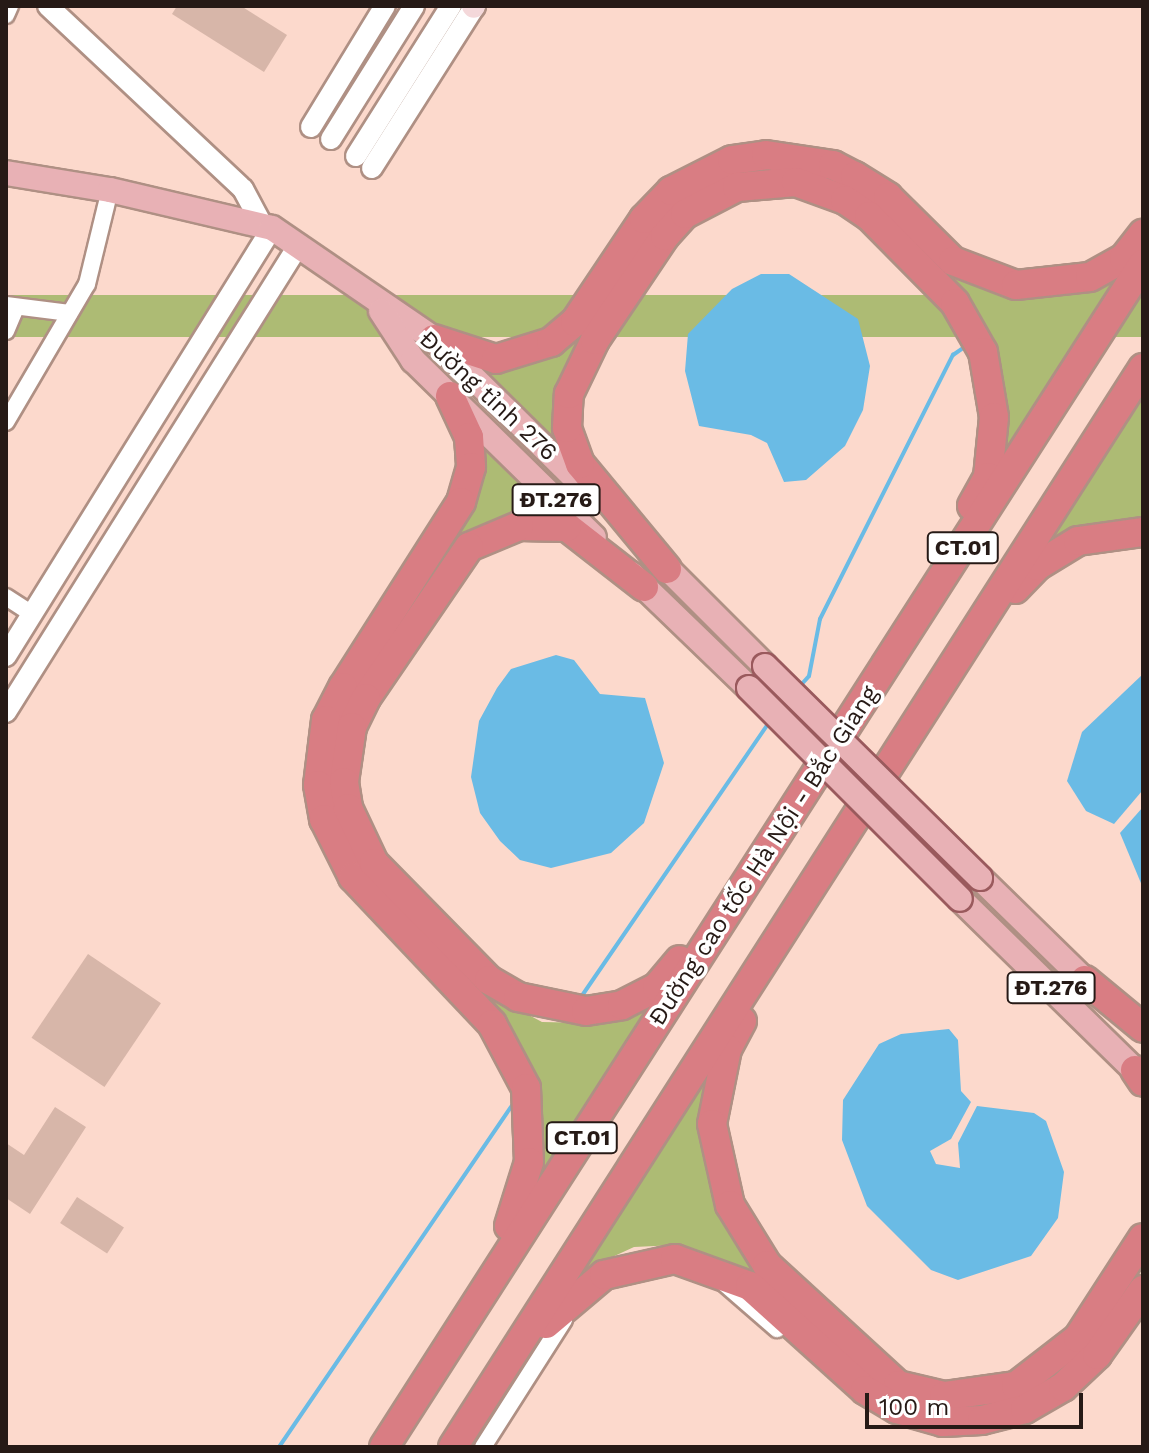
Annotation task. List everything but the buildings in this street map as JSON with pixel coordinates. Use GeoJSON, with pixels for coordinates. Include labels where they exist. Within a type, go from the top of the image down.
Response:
{"type":"FeatureCollection","features":[{"type":"Feature","properties":{"kind":"highway"},"geometry":{"type":"LineString","coordinates":[[434,339],[496,359],[551,342],[575,322],[644,219],[671,191],[732,160],[766,155],[833,165],[888,197],[953,261],[1016,285],[1090,277],[1124,258],[1143,234]]}},
{"type":"Feature","properties":{"kind":"highway"},"geometry":{"type":"LineString","coordinates":[[667,569],[580,464],[567,428],[579,367],[685,214],[711,197],[768,181],[822,189],[869,216],[934,279],[970,328],[991,381],[994,448],[988,477],[893,655]]}},
{"type":"Feature","properties":{"kind":"highway","name":"Đường cao tốc Hà Nội - Bắc Giang"},"geometry":{"type":"LineString","coordinates":[[384,1447],[1143,264]]}},
{"type":"Feature","properties":{"kind":"highway","name":"CT.01"},"geometry":{"type":"LineString","coordinates":[[453,1447],[1143,368]]}},
{"type":"Feature","properties":{"kind":"highway"},"geometry":{"type":"LineString","coordinates":[[384,1447],[409,1385],[521,1204],[529,1162],[526,1088],[512,1056],[470,997],[353,877],[324,819],[318,785],[326,720],[343,687],[461,502],[471,467],[469,437],[450,396]]}},
{"type":"Feature","properties":{"kind":"highway"},"geometry":{"type":"LineString","coordinates":[[644,587],[567,527],[519,526],[469,547],[352,727],[344,770],[348,808],[374,863],[489,980],[518,997],[586,1011],[622,1005],[657,987],[782,831]]}},
{"type":"Feature","properties":{"kind":"highway"},"geometry":{"type":"LineString","coordinates":[[919,719],[1037,566],[1078,541],[1143,532]]}},
{"type":"Feature","properties":{"kind":"highway"},"geometry":{"type":"LineString","coordinates":[[832,851],[727,1049],[717,1091],[717,1162],[730,1205],[767,1265],[885,1377],[914,1393],[977,1396],[1016,1386],[1047,1367],[1078,1338],[1143,1238]]}},
{"type":"Feature","properties":{"kind":"highway"},"geometry":{"type":"LineString","coordinates":[[1085,980],[1143,1028]]}},
{"type":"Feature","properties":{"kind":"highway"},"geometry":{"type":"LineString","coordinates":[[460,1447],[478,1408],[573,1296],[604,1275],[640,1262],[675,1259],[750,1286],[865,1390],[897,1409],[943,1422],[1025,1409],[1063,1387],[1097,1355],[1143,1290]]}},
{"type":"Feature","properties":{"kind":"main road","name":"Đường tỉnh 276"},"geometry":{"type":"LineString","coordinates":[[6,173],[110,190],[266,226],[434,339],[1085,980]]}},
{"type":"Feature","properties":{"kind":"main road","name":"Đường tỉnh 276"},"geometry":{"type":"LineString","coordinates":[[376,302],[413,360],[749,688],[1140,1077]]}},
{"type":"Feature","properties":{"kind":"main road","name":"ĐT.276"},"geometry":{"type":"LineString","coordinates":[[1085,980],[1143,1037]]}},
{"type":"Feature","properties":{"kind":"street"},"geometry":{"type":"LineString","coordinates":[[6,15],[10,6]]}},
{"type":"Feature","properties":{"kind":"street"},"geometry":{"type":"LineString","coordinates":[[6,656],[266,226],[243,189],[48,6]]}},
{"type":"Feature","properties":{"kind":"street"},"geometry":{"type":"LineString","coordinates":[[311,127],[385,6]]}},
{"type":"Feature","properties":{"kind":"street"},"geometry":{"type":"LineString","coordinates":[[331,139],[414,6]]}},
{"type":"Feature","properties":{"kind":"street"},"geometry":{"type":"LineString","coordinates":[[451,6],[364,162],[474,6]]}},
{"type":"Feature","properties":{"kind":"street"},"geometry":{"type":"LineString","coordinates":[[6,422],[87,284],[110,190]]}},
{"type":"Feature","properties":{"kind":"street"},"geometry":{"type":"LineString","coordinates":[[6,712],[298,246]]}},
{"type":"Feature","properties":{"kind":"street"},"geometry":{"type":"LineString","coordinates":[[6,331],[11,306],[69,313]]}},
{"type":"Feature","properties":{"kind":"street"},"geometry":{"type":"LineString","coordinates":[[6,597],[32,614]]}},
{"type":"Feature","properties":{"kind":"street"},"geometry":{"type":"LineString","coordinates":[[483,1447],[575,1307],[611,1281],[635,1274],[682,1269],[722,1282],[872,1406],[929,1430],[964,1433],[1005,1427],[1062,1399],[1106,1355],[1143,1304]]}},
{"type":"Feature","properties":{"kind":"green space"},"geometry":{"type":"Polygon","coordinates":[[[942,268],[1014,296],[1096,287],[1135,268],[999,481],[1003,382],[995,351],[942,268]]]}},
{"type":"Feature","properties":{"kind":"green space"},"geometry":{"type":"Polygon","coordinates":[[[6,295],[1143,295],[1143,337],[6,337],[6,295]]]}},
{"type":"Feature","properties":{"kind":"green space"},"geometry":{"type":"Polygon","coordinates":[[[587,324],[563,454],[477,371],[526,364],[587,324]]]}},
{"type":"Feature","properties":{"kind":"green space"},"geometry":{"type":"Polygon","coordinates":[[[1143,389],[1143,526],[1035,558],[1143,389]]]}},
{"type":"Feature","properties":{"kind":"green space"},"geometry":{"type":"Polygon","coordinates":[[[480,437],[568,517],[463,543],[439,563],[471,506],[480,437]]]}},
{"type":"Feature","properties":{"kind":"green space"},"geometry":{"type":"Polygon","coordinates":[[[476,987],[542,1022],[589,1023],[665,993],[528,1210],[541,1163],[535,1085],[476,987]]]}},
{"type":"Feature","properties":{"kind":"green space"},"geometry":{"type":"Polygon","coordinates":[[[710,1059],[720,1213],[759,1275],[676,1245],[634,1247],[571,1276],[710,1059]]]}},
{"type":"Feature","properties":{"kind":"water"},"geometry":{"type":"Polygon","coordinates":[[[761,274],[789,274],[858,319],[870,366],[863,410],[845,446],[806,480],[784,482],[767,443],[751,435],[699,426],[685,371],[688,334],[732,289],[761,274]]]}},
{"type":"Feature","properties":{"kind":"water"},"geometry":{"type":"Polygon","coordinates":[[[556,655],[574,660],[600,694],[645,698],[664,763],[644,823],[611,853],[551,868],[520,860],[500,841],[480,813],[471,777],[479,721],[497,688],[511,669],[556,655]]]}},
{"type":"Feature","properties":{"kind":"water"},"geometry":{"type":"Polygon","coordinates":[[[1143,674],[1142,791],[1114,824],[1086,811],[1067,781],[1082,732],[1143,674]]]}},
{"type":"Feature","properties":{"kind":"water"},"geometry":{"type":"Polygon","coordinates":[[[1143,807],[1143,888],[1120,833],[1143,807]]]}},
{"type":"Feature","properties":{"kind":"water"},"geometry":{"type":"Polygon","coordinates":[[[949,1029],[958,1040],[961,1091],[971,1102],[951,1139],[930,1151],[936,1164],[960,1168],[958,1143],[977,1106],[1034,1113],[1046,1121],[1064,1172],[1058,1218],[1031,1256],[958,1280],[931,1270],[867,1206],[842,1140],[843,1100],[879,1044],[901,1034],[949,1029]]]}},
{"type":"Feature","properties":{"kind":"waterway"},"geometry":{"type":"LineString","coordinates":[[800,686],[809,676],[820,619],[953,355],[966,346]]}},
{"type":"Feature","properties":{"kind":"waterway"},"geometry":{"type":"LineString","coordinates":[[579,1000],[771,720]]}},
{"type":"Feature","properties":{"kind":"waterway"},"geometry":{"type":"LineString","coordinates":[[279,1447],[514,1102]]}}]}
